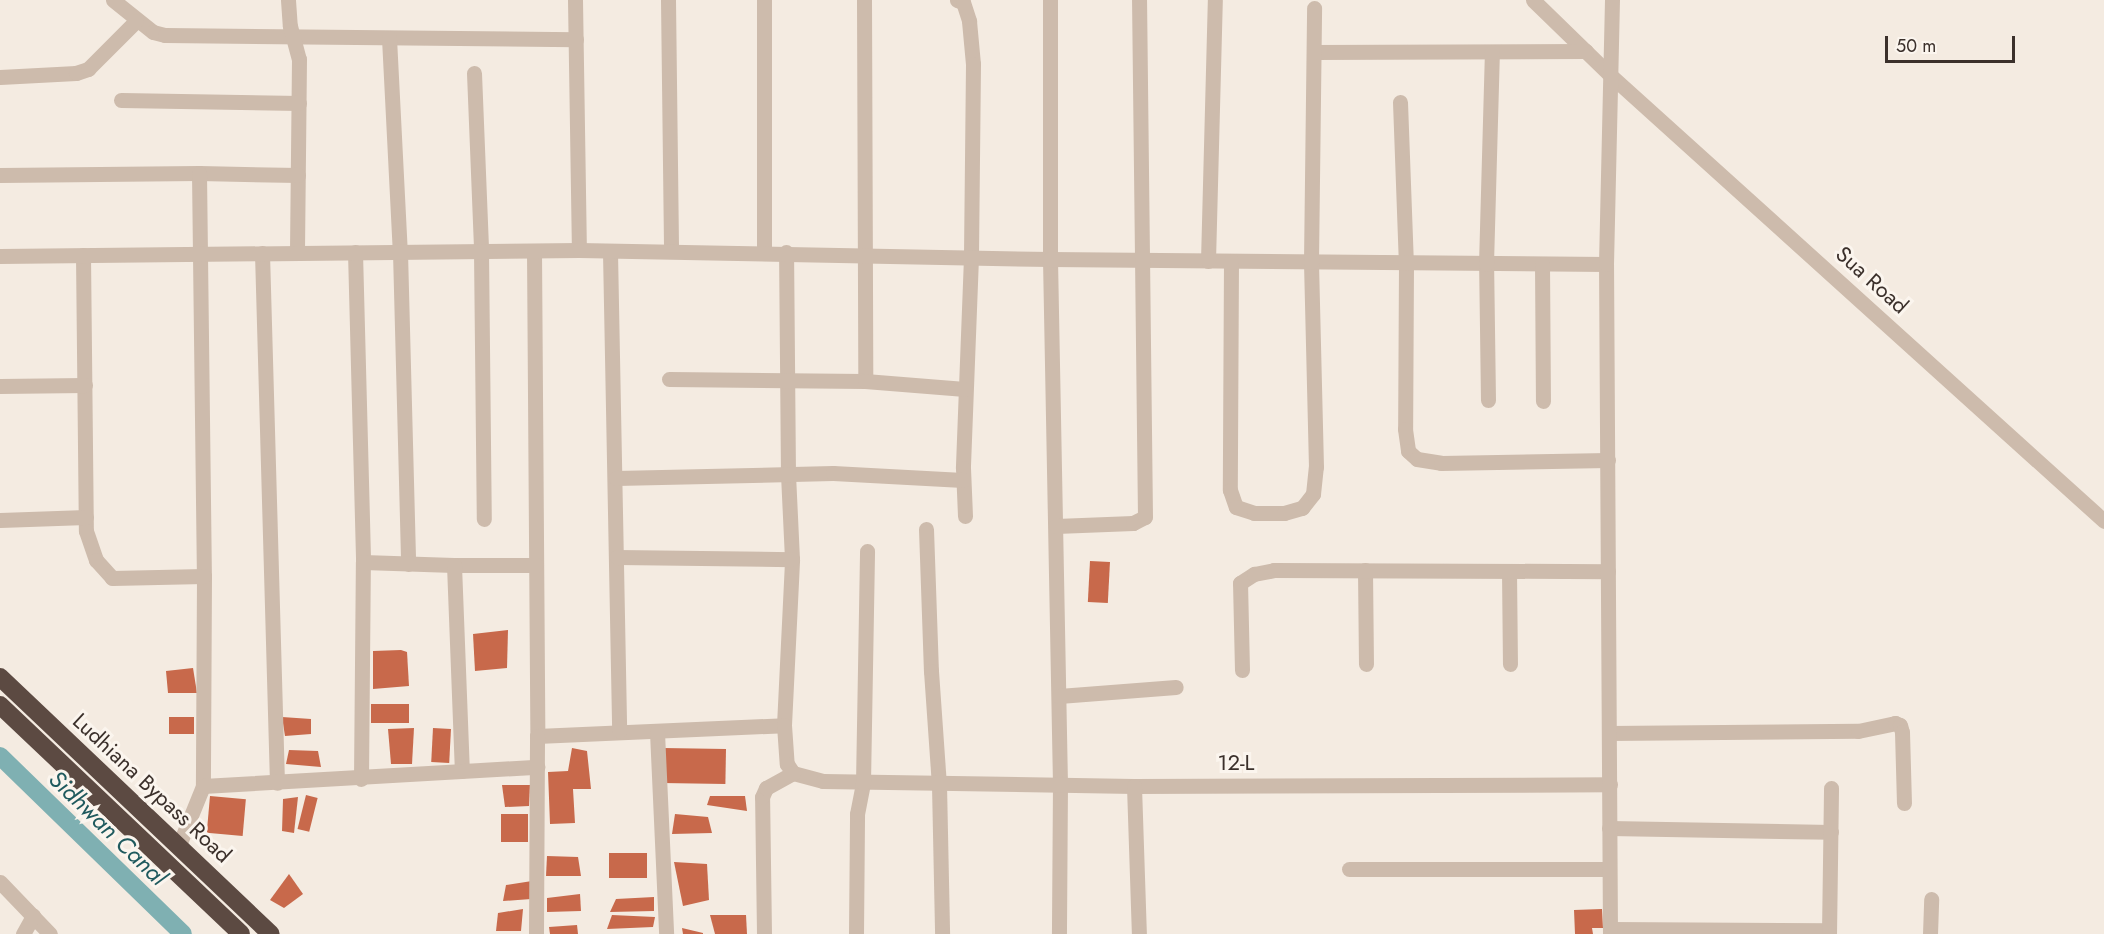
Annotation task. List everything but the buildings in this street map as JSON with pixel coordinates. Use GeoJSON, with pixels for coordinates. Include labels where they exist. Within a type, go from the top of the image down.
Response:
{"type":"FeatureCollection","features":[{"type":"Feature","properties":{"kind":"highway","name":"Ludhiana Bypass Road"},"geometry":{"type":"LineString","coordinates":[[0,677],[271,934]]}},
{"type":"Feature","properties":{"kind":"highway","name":"Ludhiana Bypass Road"},"geometry":{"type":"LineString","coordinates":[[0,705],[241,934]]}},
{"type":"Feature","properties":{"kind":"street"},"geometry":{"type":"LineString","coordinates":[[113,0],[136,21],[153,32],[165,35],[576,39]]}},
{"type":"Feature","properties":{"kind":"street"},"geometry":{"type":"LineString","coordinates":[[288,0],[293,37],[299,59],[297,253]]}},
{"type":"Feature","properties":{"kind":"street"},"geometry":{"type":"LineString","coordinates":[[575,0],[579,250]]}},
{"type":"Feature","properties":{"kind":"street"},"geometry":{"type":"LineString","coordinates":[[668,0],[670,251]]}},
{"type":"Feature","properties":{"kind":"street"},"geometry":{"type":"LineString","coordinates":[[764,0],[764,252]]}},
{"type":"Feature","properties":{"kind":"street"},"geometry":{"type":"LineString","coordinates":[[864,0],[865,381]]}},
{"type":"Feature","properties":{"kind":"street"},"geometry":{"type":"LineString","coordinates":[[957,0],[963,2],[969,21],[973,64],[971,257],[963,480],[965,516]]}},
{"type":"Feature","properties":{"kind":"street"},"geometry":{"type":"LineString","coordinates":[[1050,0],[1050,259],[1059,696],[1059,934]]}},
{"type":"Feature","properties":{"kind":"street"},"geometry":{"type":"LineString","coordinates":[[1056,526],[1133,523],[1145,517],[1139,0]]}},
{"type":"Feature","properties":{"kind":"street"},"geometry":{"type":"LineString","coordinates":[[1208,261],[1215,0]]}},
{"type":"Feature","properties":{"kind":"street","name":"Sua Road"},"geometry":{"type":"LineString","coordinates":[[1533,0],[1609,74],[2104,520]]}},
{"type":"Feature","properties":{"kind":"street"},"geometry":{"type":"LineString","coordinates":[[1612,0],[1606,264],[1610,932],[1829,932],[1831,788]]}},
{"type":"Feature","properties":{"kind":"street"},"geometry":{"type":"LineString","coordinates":[[1231,261],[1230,490],[1236,507],[1254,513],[1284,513],[1302,508],[1312,494],[1316,467],[1311,262],[1314,8]]}},
{"type":"Feature","properties":{"kind":"street"},"geometry":{"type":"LineString","coordinates":[[0,77],[76,73],[88,69],[136,21]]}},
{"type":"Feature","properties":{"kind":"street"},"geometry":{"type":"LineString","coordinates":[[390,38],[400,252],[408,564]]}},
{"type":"Feature","properties":{"kind":"street"},"geometry":{"type":"LineString","coordinates":[[1314,52],[1586,51]]}},
{"type":"Feature","properties":{"kind":"street"},"geometry":{"type":"LineString","coordinates":[[1488,400],[1486,264],[1492,52]]}},
{"type":"Feature","properties":{"kind":"street"},"geometry":{"type":"LineString","coordinates":[[474,73],[481,251],[484,519]]}},
{"type":"Feature","properties":{"kind":"street"},"geometry":{"type":"LineString","coordinates":[[121,100],[299,103]]}},
{"type":"Feature","properties":{"kind":"street"},"geometry":{"type":"LineString","coordinates":[[1400,102],[1406,264],[1405,419],[1408,451],[1417,459],[1441,463],[1608,460]]}},
{"type":"Feature","properties":{"kind":"street"},"geometry":{"type":"LineString","coordinates":[[0,175],[199,173],[298,175]]}},
{"type":"Feature","properties":{"kind":"street"},"geometry":{"type":"LineString","coordinates":[[179,845],[203,786],[204,576],[199,173]]}},
{"type":"Feature","properties":{"kind":"street"},"geometry":{"type":"LineString","coordinates":[[0,256],[579,250],[1406,264],[1606,264]]}},
{"type":"Feature","properties":{"kind":"street"},"geometry":{"type":"LineString","coordinates":[[534,251],[536,934]]}},
{"type":"Feature","properties":{"kind":"street"},"geometry":{"type":"LineString","coordinates":[[355,252],[363,562],[361,779]]}},
{"type":"Feature","properties":{"kind":"street"},"geometry":{"type":"LineString","coordinates":[[610,252],[619,731]]}},
{"type":"Feature","properties":{"kind":"street"},"geometry":{"type":"LineString","coordinates":[[764,934],[762,796],[766,788],[793,773],[787,764],[784,725],[792,560],[788,475],[789,382],[786,252]]}},
{"type":"Feature","properties":{"kind":"street"},"geometry":{"type":"LineString","coordinates":[[262,253],[277,783]]}},
{"type":"Feature","properties":{"kind":"street"},"geometry":{"type":"LineString","coordinates":[[83,255],[86,531],[96,560],[112,578],[204,576]]}},
{"type":"Feature","properties":{"kind":"street"},"geometry":{"type":"LineString","coordinates":[[1542,264],[1543,401]]}},
{"type":"Feature","properties":{"kind":"street"},"geometry":{"type":"LineString","coordinates":[[669,379],[865,381],[965,389]]}},
{"type":"Feature","properties":{"kind":"street"},"geometry":{"type":"LineString","coordinates":[[0,386],[85,385]]}},
{"type":"Feature","properties":{"kind":"street"},"geometry":{"type":"LineString","coordinates":[[616,478],[833,473],[963,480]]}},
{"type":"Feature","properties":{"kind":"street"},"geometry":{"type":"LineString","coordinates":[[0,520],[86,518]]}},
{"type":"Feature","properties":{"kind":"street"},"geometry":{"type":"LineString","coordinates":[[926,529],[939,785],[942,934]]}},
{"type":"Feature","properties":{"kind":"street"},"geometry":{"type":"LineString","coordinates":[[856,934],[857,814],[863,783],[867,551]]}},
{"type":"Feature","properties":{"kind":"street"},"geometry":{"type":"LineString","coordinates":[[617,557],[792,560]]}},
{"type":"Feature","properties":{"kind":"street"},"geometry":{"type":"LineString","coordinates":[[363,562],[536,566]]}},
{"type":"Feature","properties":{"kind":"street"},"geometry":{"type":"LineString","coordinates":[[454,565],[462,771]]}},
{"type":"Feature","properties":{"kind":"street"},"geometry":{"type":"LineString","coordinates":[[1242,670],[1240,583],[1254,574],[1274,570],[1608,571]]}},
{"type":"Feature","properties":{"kind":"street"},"geometry":{"type":"LineString","coordinates":[[1365,570],[1366,664]]}},
{"type":"Feature","properties":{"kind":"street"},"geometry":{"type":"LineString","coordinates":[[1509,571],[1510,664]]}},
{"type":"Feature","properties":{"kind":"street"},"geometry":{"type":"LineString","coordinates":[[1059,696],[1176,687]]}},
{"type":"Feature","properties":{"kind":"street"},"geometry":{"type":"LineString","coordinates":[[1609,733],[1858,731],[1895,723],[1900,725],[1902,732],[1904,803]]}},
{"type":"Feature","properties":{"kind":"street"},"geometry":{"type":"LineString","coordinates":[[537,736],[784,725]]}},
{"type":"Feature","properties":{"kind":"street"},"geometry":{"type":"LineString","coordinates":[[657,732],[666,934]]}},
{"type":"Feature","properties":{"kind":"street"},"geometry":{"type":"LineString","coordinates":[[203,786],[361,779],[537,766]]}},
{"type":"Feature","properties":{"kind":"street","name":"12-L"},"geometry":{"type":"LineString","coordinates":[[793,773],[824,781],[939,785],[1060,783],[1134,786],[1610,784]]}},
{"type":"Feature","properties":{"kind":"street"},"geometry":{"type":"LineString","coordinates":[[1134,786],[1139,934]]}},
{"type":"Feature","properties":{"kind":"street"},"geometry":{"type":"LineString","coordinates":[[1609,828],[1831,832]]}},
{"type":"Feature","properties":{"kind":"street"},"geometry":{"type":"LineString","coordinates":[[1349,869],[1608,869]]}},
{"type":"Feature","properties":{"kind":"street"},"geometry":{"type":"LineString","coordinates":[[0,882],[50,934]]}},
{"type":"Feature","properties":{"kind":"street"},"geometry":{"type":"LineString","coordinates":[[1930,934],[1931,899]]}},
{"type":"Feature","properties":{"kind":"street"},"geometry":{"type":"LineString","coordinates":[[23,934],[33,916]]}},
{"type":"Feature","properties":{"kind":"waterway","name":"Sidhwan Canal"},"geometry":{"type":"LineString","coordinates":[[0,756],[183,934]]}}]}
